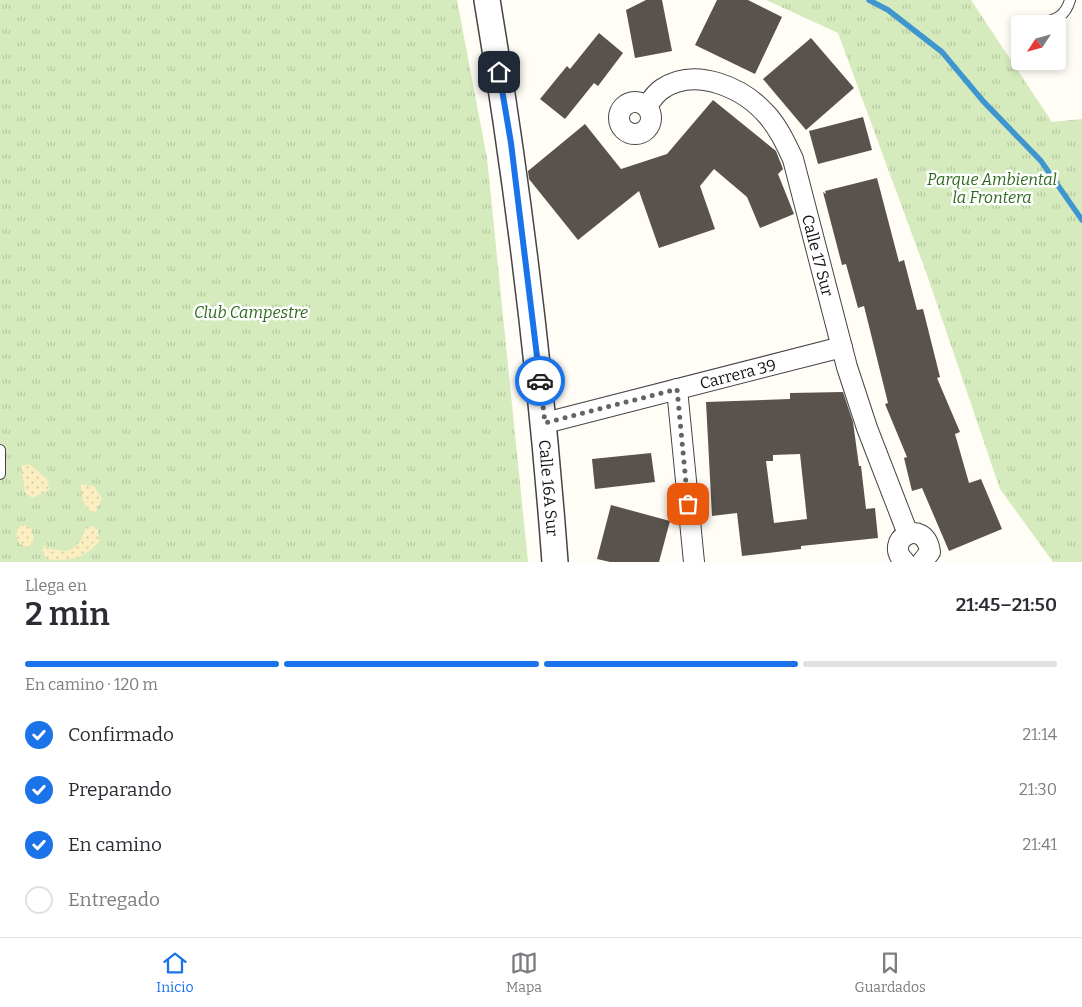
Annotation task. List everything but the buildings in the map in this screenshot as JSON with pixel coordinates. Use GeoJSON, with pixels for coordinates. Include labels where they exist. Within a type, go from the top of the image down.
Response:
{"type":"FeatureCollection","features":[{"type":"Feature","properties":{"kind":"street","name":"Calle 16A Sur"},"geometry":{"type":"LineString","coordinates":[[487,0],[511,143],[545,423],[556,562]]}},
{"type":"Feature","properties":{"kind":"street","name":"Calle 17 Sur"},"geometry":{"type":"LineString","coordinates":[[647,106],[660,90],[675,82],[694,80],[717,82],[737,90],[753,101],[782,134],[794,159],[842,347],[867,428],[908,534]]}},
{"type":"Feature","properties":{"kind":"street","name":"Carrera 39"},"geometry":{"type":"LineString","coordinates":[[545,423],[842,347]]}},
{"type":"Feature","properties":{"kind":"street"},"geometry":{"type":"LineString","coordinates":[[677,389],[694,562]]}},
{"type":"Feature","properties":{"kind":"street"},"geometry":{"type":"LineString","coordinates":[[905,562],[899,554],[898,546],[901,539],[908,534],[916,533],[924,536],[929,543],[930,552],[922,562]]}},
{"type":"Feature","properties":{"kind":"lane"},"geometry":{"type":"LineString","coordinates":[[1063,15],[1067,10],[1070,0]]}},
{"type":"Feature","properties":{"kind":"lane"},"geometry":{"type":"LineString","coordinates":[[0,450],[0,474]]}},
{"type":"Feature","properties":{"kind":"green space","name":"Club Campestre"},"geometry":{"type":"Polygon","coordinates":[[[0,0],[457,0],[487,158],[528,562],[0,562],[0,0]]]}},
{"type":"Feature","properties":{"kind":"green space","name":"Parque Ambiental la Frontera"},"geometry":{"type":"Polygon","coordinates":[[[766,0],[971,0],[1011,60],[1011,70],[1017,70],[1052,122],[1082,119],[1082,562],[1053,562],[1000,489],[927,275],[838,33],[766,0]]]}},
{"type":"Feature","properties":{"kind":"sand"},"geometry":{"type":"Polygon","coordinates":[[[29,464],[47,479],[50,489],[32,498],[25,492],[21,466],[29,464]]]}},
{"type":"Feature","properties":{"kind":"sand"},"geometry":{"type":"Polygon","coordinates":[[[81,484],[95,487],[102,499],[95,513],[87,508],[83,502],[81,484]]]}},
{"type":"Feature","properties":{"kind":"sand"},"geometry":{"type":"Polygon","coordinates":[[[27,525],[32,530],[34,539],[28,548],[20,544],[16,536],[18,527],[27,525]]]}},
{"type":"Feature","properties":{"kind":"sand"},"geometry":{"type":"Polygon","coordinates":[[[92,526],[98,530],[99,542],[82,556],[63,560],[47,559],[42,551],[44,546],[66,551],[71,549],[79,542],[86,527],[92,526]]]}},
{"type":"Feature","properties":{"kind":"waterway"},"geometry":{"type":"LineString","coordinates":[[869,0],[888,10],[942,52],[983,101],[1041,161],[1082,220]]}},
{"type":"Feature","properties":{"kind":"way so far"},"geometry":{"type":"LineString","coordinates":[[540,381],[545,423],[677,389],[688,504]]}},
{"type":"Feature","properties":{"kind":"route"},"geometry":{"type":"LineString","coordinates":[[499,72],[511,143],[540,381]]}}]}
